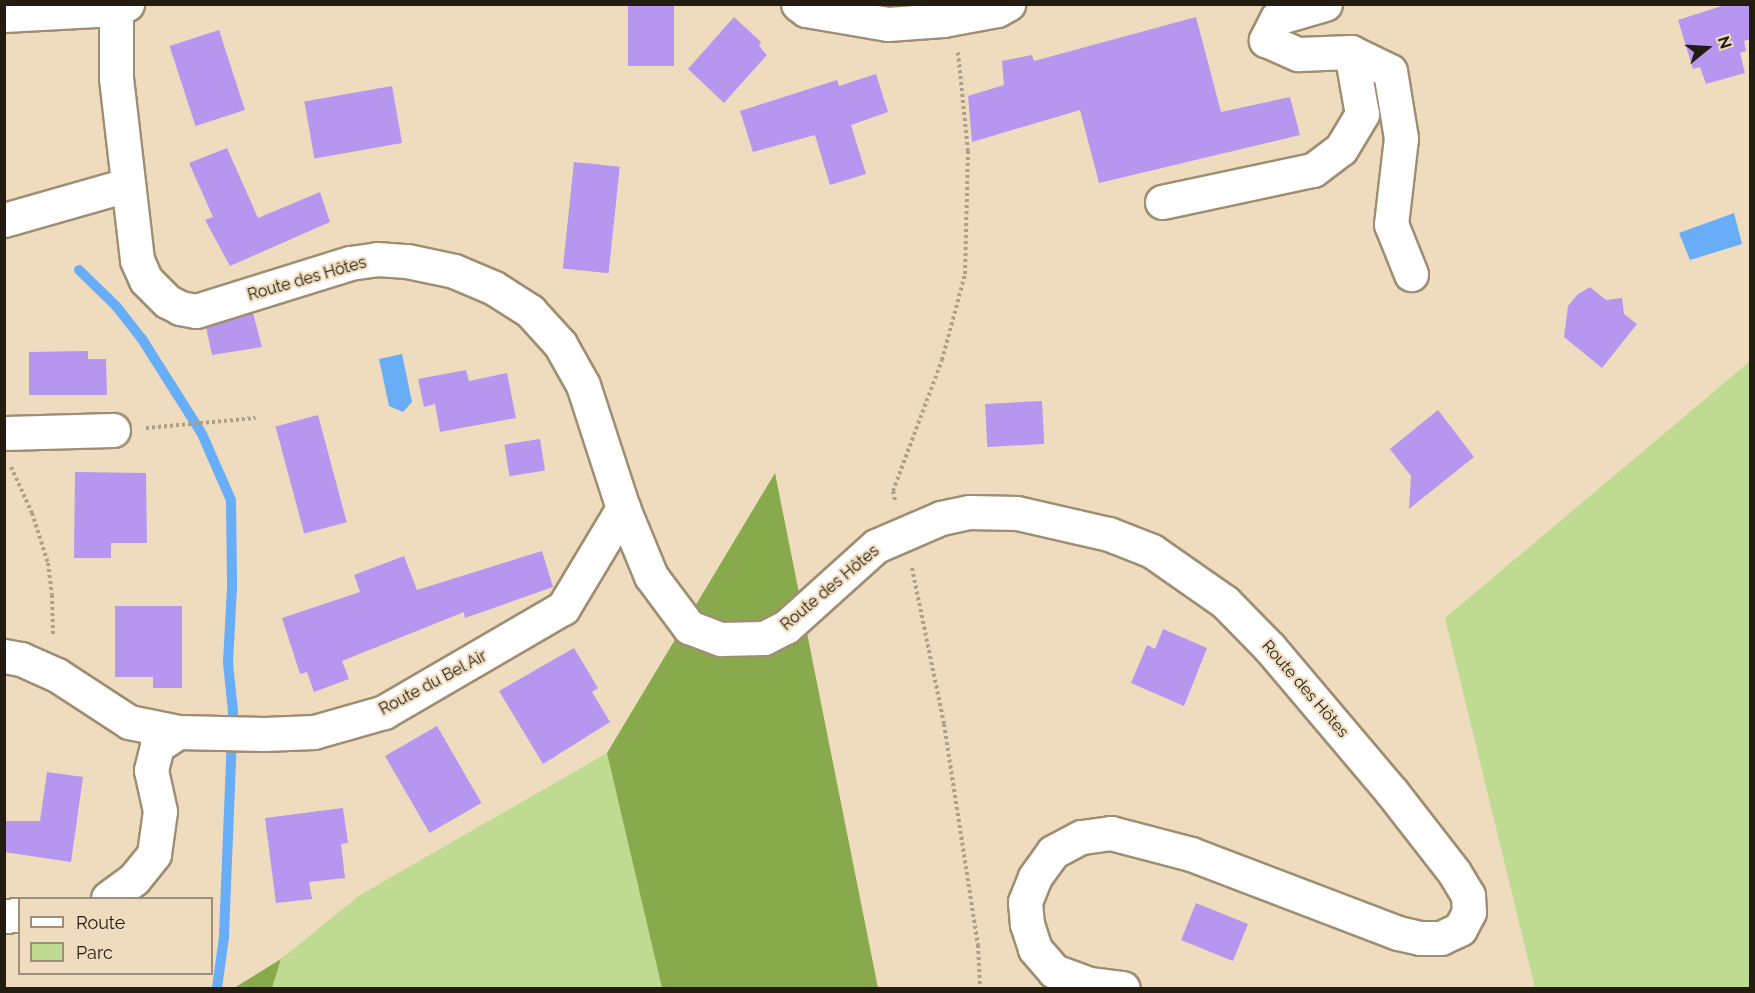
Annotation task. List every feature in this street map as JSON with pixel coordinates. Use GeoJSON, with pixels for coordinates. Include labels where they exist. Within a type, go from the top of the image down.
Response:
{"type":"FeatureCollection","features":[{"type":"Feature","properties":{"kind":"street"},"geometry":{"type":"LineString","coordinates":[[798,4],[806,10],[895,14],[943,20],[997,10],[1008,4]]}},
{"type":"Feature","properties":{"kind":"street"},"geometry":{"type":"LineString","coordinates":[[1325,4],[1277,18],[1266,40],[1298,54],[1351,52],[1390,71],[1401,138],[1391,224],[1411,274]]}},
{"type":"Feature","properties":{"kind":"street"},"geometry":{"type":"LineString","coordinates":[[4,15],[119,6]]}},
{"type":"Feature","properties":{"kind":"street","name":"Route des Hôtes"},"geometry":{"type":"LineString","coordinates":[[119,6],[116,78],[137,260],[146,280],[167,302],[180,308],[196,311],[350,263],[377,259],[407,261],[454,271],[494,288],[530,311],[560,344],[582,385],[622,508],[651,576],[689,627],[721,639],[743,640],[772,634],[786,627],[876,546],[941,518],[960,514],[1017,513],[1109,534],[1152,551],[1225,602],[1270,648],[1391,791],[1454,872],[1468,895],[1469,912],[1460,928],[1441,938],[1420,938],[1398,933],[1191,854],[1111,833],[1081,837],[1053,852],[1035,877],[1025,902],[1027,924],[1035,950],[1054,971],[1089,984],[1123,988]]}},
{"type":"Feature","properties":{"kind":"street"},"geometry":{"type":"LineString","coordinates":[[1162,202],[1313,170],[1341,148],[1362,114],[1351,52]]}},
{"type":"Feature","properties":{"kind":"street"},"geometry":{"type":"LineString","coordinates":[[4,220],[127,185]]}},
{"type":"Feature","properties":{"kind":"street"},"geometry":{"type":"LineString","coordinates":[[7,448],[128,429]]}},
{"type":"Feature","properties":{"kind":"street","name":"Route du Bel Air"},"geometry":{"type":"LineString","coordinates":[[4,656],[21,659],[57,675],[129,722],[194,733],[314,732],[384,712],[563,608],[622,508]]}},
{"type":"Feature","properties":{"kind":"street"},"geometry":{"type":"LineString","coordinates":[[109,897],[134,879],[154,854],[160,811],[151,770],[157,746],[194,733]]}},
{"type":"Feature","properties":{"kind":"path"},"geometry":{"type":"LineString","coordinates":[[128,429],[256,418]]}},
{"type":"Feature","properties":{"kind":"path"},"geometry":{"type":"LineString","coordinates":[[7,448],[48,562],[52,595],[53,648],[57,675]]}},
{"type":"Feature","properties":{"kind":"green space"},"geometry":{"type":"Polygon","coordinates":[[[1750,363],[1750,988],[1535,988],[1445,618],[1750,363]]]}},
{"type":"Feature","properties":{"kind":"green space"},"geometry":{"type":"Polygon","coordinates":[[[775,473],[878,988],[662,988],[607,753],[775,473]]]}},
{"type":"Feature","properties":{"kind":"green space"},"geometry":{"type":"Polygon","coordinates":[[[607,753],[662,988],[272,988],[281,959],[360,895],[607,753]]]}},
{"type":"Feature","properties":{"kind":"green space"},"geometry":{"type":"Polygon","coordinates":[[[281,959],[272,988],[234,988],[281,959]]]}},
{"type":"Feature","properties":{"kind":"water"},"geometry":{"type":"Polygon","coordinates":[[[1734,213],[1742,244],[1690,260],[1679,233],[1734,213]]]}},
{"type":"Feature","properties":{"kind":"water"},"geometry":{"type":"Polygon","coordinates":[[[402,354],[412,402],[403,412],[389,406],[379,359],[402,354]]]}},
{"type":"Feature","properties":{"kind":"building"},"geometry":{"type":"Polygon","coordinates":[[[628,4],[674,4],[674,66],[628,66],[628,4]]]}},
{"type":"Feature","properties":{"kind":"building"},"geometry":{"type":"Polygon","coordinates":[[[1728,4],[1750,4],[1750,39],[1744,41],[1746,51],[1740,53],[1745,73],[1706,84],[1700,67],[1693,69],[1678,20],[1728,4]]]}},
{"type":"Feature","properties":{"kind":"building"},"geometry":{"type":"Polygon","coordinates":[[[734,17],[761,42],[759,46],[767,55],[724,103],[688,69],[734,17]]]}},
{"type":"Feature","properties":{"kind":"building"},"geometry":{"type":"Polygon","coordinates":[[[1196,17],[1221,112],[1290,97],[1300,135],[1099,183],[1080,110],[972,142],[968,96],[1004,85],[1002,61],[1032,55],[1034,61],[1196,17]]]}},
{"type":"Feature","properties":{"kind":"building"},"geometry":{"type":"Polygon","coordinates":[[[219,30],[245,110],[196,126],[170,46],[219,30]]]}},
{"type":"Feature","properties":{"kind":"building"},"geometry":{"type":"Polygon","coordinates":[[[876,74],[888,112],[851,125],[866,174],[830,185],[815,135],[753,152],[740,111],[837,80],[839,86],[876,74]]]}},
{"type":"Feature","properties":{"kind":"building"},"geometry":{"type":"Polygon","coordinates":[[[392,86],[402,143],[314,159],[304,101],[392,86]]]}},
{"type":"Feature","properties":{"kind":"building"},"geometry":{"type":"Polygon","coordinates":[[[227,148],[258,218],[320,192],[330,222],[230,266],[205,220],[213,217],[189,163],[227,148]]]}},
{"type":"Feature","properties":{"kind":"building"},"geometry":{"type":"Polygon","coordinates":[[[574,162],[620,167],[609,273],[563,268],[574,162]]]}},
{"type":"Feature","properties":{"kind":"building"},"geometry":{"type":"Polygon","coordinates":[[[1590,287],[1606,300],[1622,298],[1624,314],[1637,324],[1602,368],[1564,337],[1568,306],[1578,294],[1590,287]]]}},
{"type":"Feature","properties":{"kind":"building"},"geometry":{"type":"Polygon","coordinates":[[[253,313],[262,347],[212,355],[206,327],[253,313]]]}},
{"type":"Feature","properties":{"kind":"building"},"geometry":{"type":"Polygon","coordinates":[[[88,351],[88,359],[106,359],[107,395],[29,395],[29,352],[88,351]]]}},
{"type":"Feature","properties":{"kind":"building"},"geometry":{"type":"Polygon","coordinates":[[[466,370],[469,381],[507,373],[516,418],[440,432],[435,404],[424,407],[418,379],[466,370]]]}},
{"type":"Feature","properties":{"kind":"building"},"geometry":{"type":"Polygon","coordinates":[[[1042,401],[1044,444],[987,447],[985,404],[1042,401]]]}},
{"type":"Feature","properties":{"kind":"building"},"geometry":{"type":"Polygon","coordinates":[[[1438,410],[1474,457],[1409,509],[1411,476],[1390,449],[1438,410]]]}},
{"type":"Feature","properties":{"kind":"building"},"geometry":{"type":"Polygon","coordinates":[[[318,415],[347,522],[304,534],[275,426],[318,415]]]}},
{"type":"Feature","properties":{"kind":"building"},"geometry":{"type":"Polygon","coordinates":[[[540,439],[545,471],[509,476],[504,445],[540,439]]]}},
{"type":"Feature","properties":{"kind":"building"},"geometry":{"type":"Polygon","coordinates":[[[75,472],[146,473],[147,543],[111,543],[111,558],[74,558],[75,472]]]}},
{"type":"Feature","properties":{"kind":"building"},"geometry":{"type":"Polygon","coordinates":[[[542,551],[553,587],[465,618],[464,612],[342,661],[349,679],[314,692],[307,672],[300,674],[282,618],[360,592],[354,575],[404,556],[417,590],[542,551]]]}},
{"type":"Feature","properties":{"kind":"building"},"geometry":{"type":"Polygon","coordinates":[[[115,606],[182,606],[182,688],[153,688],[153,677],[115,677],[115,606]]]}},
{"type":"Feature","properties":{"kind":"building"},"geometry":{"type":"Polygon","coordinates":[[[1163,629],[1207,648],[1184,706],[1131,683],[1147,645],[1155,649],[1163,629]]]}},
{"type":"Feature","properties":{"kind":"building"},"geometry":{"type":"Polygon","coordinates":[[[574,648],[598,688],[592,692],[610,722],[543,764],[499,691],[574,648]]]}},
{"type":"Feature","properties":{"kind":"building"},"geometry":{"type":"Polygon","coordinates":[[[437,726],[481,803],[430,833],[385,756],[437,726]]]}},
{"type":"Feature","properties":{"kind":"building"},"geometry":{"type":"Polygon","coordinates":[[[47,772],[83,777],[71,862],[4,852],[4,821],[40,821],[47,772]]]}},
{"type":"Feature","properties":{"kind":"building"},"geometry":{"type":"Polygon","coordinates":[[[343,808],[348,843],[341,844],[345,878],[309,882],[312,899],[276,903],[265,818],[343,808]]]}},
{"type":"Feature","properties":{"kind":"building"},"geometry":{"type":"Polygon","coordinates":[[[1196,903],[1248,924],[1233,961],[1181,940],[1196,903]]]}},
{"type":"Feature","properties":{"kind":"waterway"},"geometry":{"type":"LineString","coordinates":[[79,270],[116,306],[142,339],[202,434],[231,500],[232,588],[228,663],[233,711],[224,937],[217,988]]}}]}
